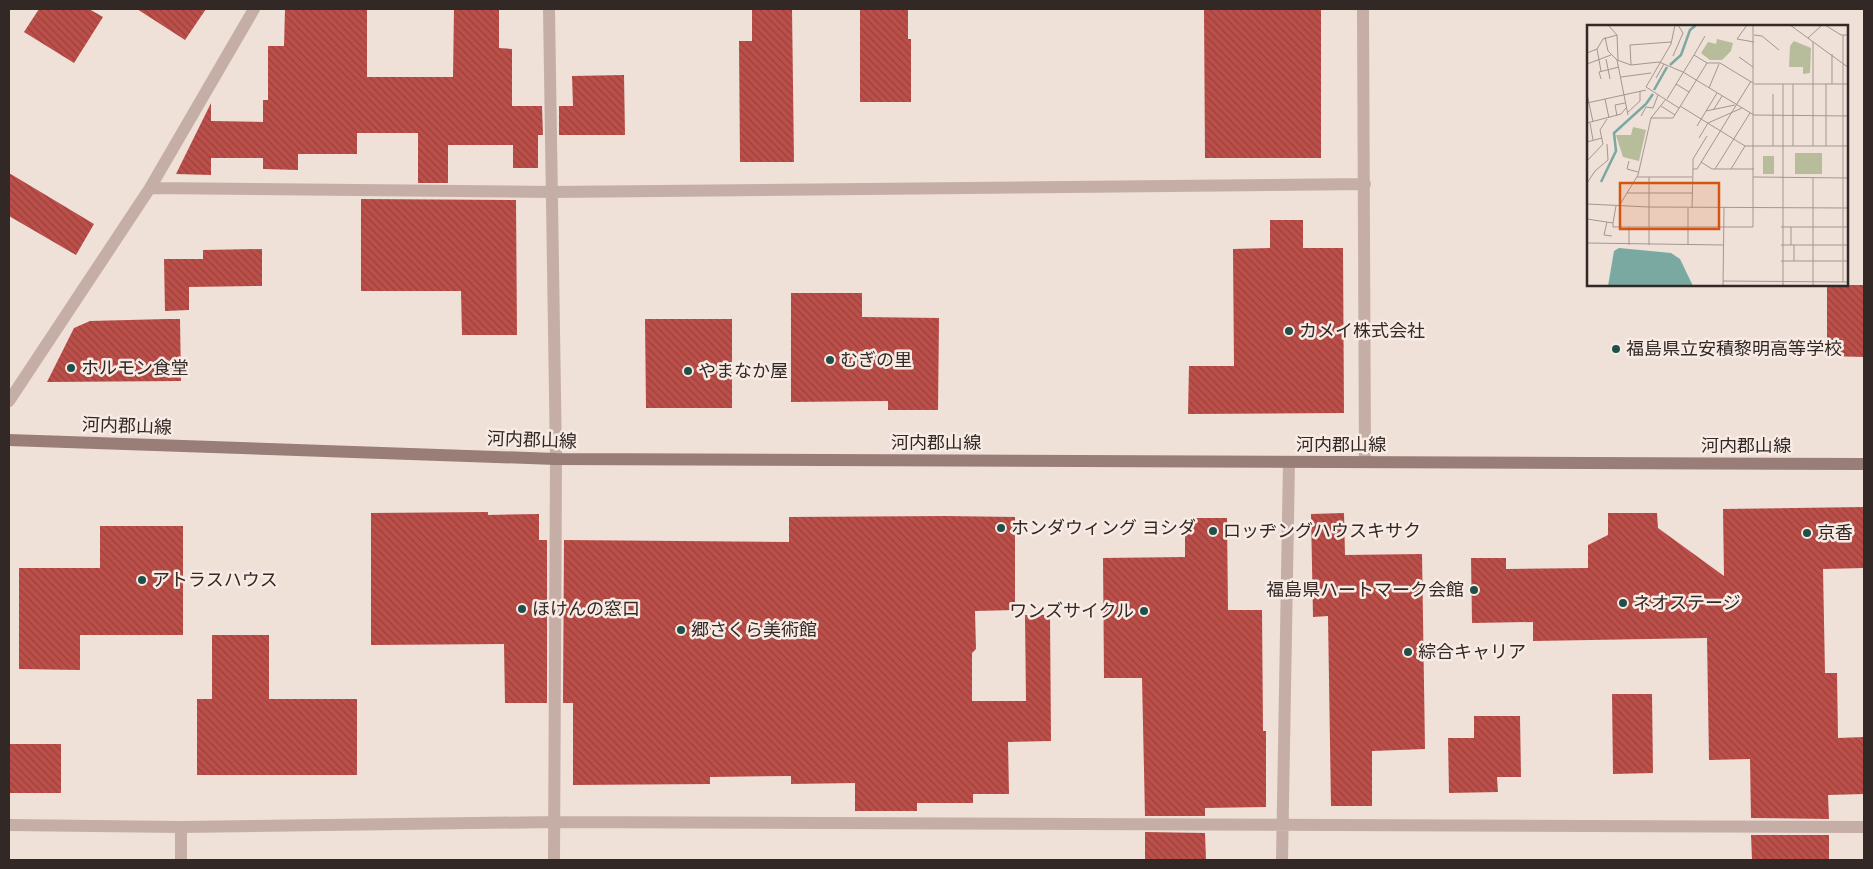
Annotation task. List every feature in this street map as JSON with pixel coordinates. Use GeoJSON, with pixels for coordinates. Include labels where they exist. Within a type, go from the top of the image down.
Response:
{"type":"FeatureCollection","features":[{"type":"Feature","properties":{"kind":"main road","name":"河内郡山線"},"geometry":{"type":"LineString","coordinates":[[9,440],[556,458],[1864,464]]}},
{"type":"Feature","properties":{"kind":"street"},"geometry":{"type":"LineString","coordinates":[[9,401],[150,188],[254,9]]}},
{"type":"Feature","properties":{"kind":"street"},"geometry":{"type":"LineString","coordinates":[[549,9],[556,458],[554,860]]}},
{"type":"Feature","properties":{"kind":"street"},"geometry":{"type":"LineString","coordinates":[[1363,9],[1365,462]]}},
{"type":"Feature","properties":{"kind":"street"},"geometry":{"type":"LineString","coordinates":[[150,188],[552,192],[1365,184]]}},
{"type":"Feature","properties":{"kind":"street"},"geometry":{"type":"LineString","coordinates":[[1282,860],[1289,462]]}},
{"type":"Feature","properties":{"kind":"street"},"geometry":{"type":"LineString","coordinates":[[9,825],[181,827],[555,822],[1864,827]]}},
{"type":"Feature","properties":{"kind":"street"},"geometry":{"type":"LineString","coordinates":[[181,827],[181,860]]}},
{"type":"Feature","properties":{"kind":"building"},"geometry":{"type":"Polygon","coordinates":[[[39,9],[89,9],[103,17],[74,63],[24,32],[39,9]]]}},
{"type":"Feature","properties":{"kind":"building"},"geometry":{"type":"Polygon","coordinates":[[[137,9],[206,9],[185,40],[137,9]]]}},
{"type":"Feature","properties":{"kind":"building"},"geometry":{"type":"Polygon","coordinates":[[[285,9],[367,9],[367,77],[453,77],[454,9],[499,9],[499,48],[512,49],[512,106],[542,106],[543,135],[538,135],[538,168],[513,168],[513,145],[448,145],[448,183],[418,183],[418,133],[357,133],[357,154],[298,154],[298,170],[263,169],[263,158],[211,158],[211,175],[176,174],[211,103],[211,121],[263,122],[263,100],[268,100],[268,46],[284,46],[285,9]]]}},
{"type":"Feature","properties":{"kind":"building"},"geometry":{"type":"Polygon","coordinates":[[[752,9],[792,9],[794,162],[740,162],[739,41],[752,41],[752,9]]]}},
{"type":"Feature","properties":{"kind":"building"},"geometry":{"type":"Polygon","coordinates":[[[860,9],[908,9],[908,39],[911,39],[911,102],[860,102],[860,9]]]}},
{"type":"Feature","properties":{"kind":"building"},"geometry":{"type":"Polygon","coordinates":[[[1204,9],[1321,9],[1321,158],[1205,158],[1204,9]]]}},
{"type":"Feature","properties":{"kind":"building"},"geometry":{"type":"Polygon","coordinates":[[[624,75],[625,135],[559,135],[559,106],[573,106],[572,76],[624,75]]]}},
{"type":"Feature","properties":{"kind":"building"},"geometry":{"type":"Polygon","coordinates":[[[9,173],[94,224],[76,255],[9,216],[9,173]]]}},
{"type":"Feature","properties":{"kind":"building"},"geometry":{"type":"Polygon","coordinates":[[[361,199],[516,200],[517,335],[462,335],[461,291],[361,291],[361,199]]]}},
{"type":"Feature","properties":{"kind":"building","name":"カメイ株式会社"},"geometry":{"type":"Polygon","coordinates":[[[1270,220],[1303,220],[1303,248],[1343,248],[1344,413],[1188,414],[1189,366],[1234,366],[1233,249],[1270,248],[1270,220]]]}},
{"type":"Feature","properties":{"kind":"building"},"geometry":{"type":"Polygon","coordinates":[[[262,249],[262,286],[189,287],[189,310],[165,311],[164,259],[203,259],[203,250],[262,249]]]}},
{"type":"Feature","properties":{"kind":"building"},"geometry":{"type":"Polygon","coordinates":[[[1864,285],[1864,357],[1827,356],[1827,286],[1864,285]]]}},
{"type":"Feature","properties":{"kind":"building"},"geometry":{"type":"Polygon","coordinates":[[[791,293],[862,293],[862,317],[939,318],[938,410],[888,410],[888,401],[791,402],[791,293]]]}},
{"type":"Feature","properties":{"kind":"building"},"geometry":{"type":"Polygon","coordinates":[[[180,319],[181,381],[47,382],[74,328],[90,321],[180,319]]]}},
{"type":"Feature","properties":{"kind":"building"},"geometry":{"type":"Polygon","coordinates":[[[645,319],[732,319],[732,408],[646,408],[645,319]]]}},
{"type":"Feature","properties":{"kind":"building"},"geometry":{"type":"Polygon","coordinates":[[[1864,507],[1864,568],[1823,569],[1825,673],[1837,673],[1838,738],[1864,737],[1864,794],[1828,795],[1829,819],[1751,818],[1750,759],[1709,760],[1707,638],[1533,641],[1533,622],[1472,623],[1471,558],[1506,558],[1506,569],[1588,568],[1588,545],[1608,535],[1608,513],[1657,513],[1658,528],[1724,576],[1723,509],[1864,507]]]}},
{"type":"Feature","properties":{"kind":"building"},"geometry":{"type":"Polygon","coordinates":[[[488,512],[488,515],[539,514],[539,540],[547,540],[547,703],[505,703],[504,644],[371,645],[371,513],[488,512]]]}},
{"type":"Feature","properties":{"kind":"building"},"geometry":{"type":"Polygon","coordinates":[[[1344,513],[1345,555],[1422,554],[1425,749],[1372,751],[1372,806],[1331,806],[1328,616],[1313,617],[1311,514],[1344,513]]]}},
{"type":"Feature","properties":{"kind":"building"},"geometry":{"type":"Polygon","coordinates":[[[789,517],[1015,517],[1015,610],[975,611],[976,649],[972,653],[972,701],[1026,701],[1025,615],[1050,615],[1051,741],[1008,742],[1009,794],[973,794],[973,803],[917,803],[917,811],[855,811],[855,783],[791,784],[791,776],[710,777],[710,784],[573,785],[573,703],[563,703],[564,540],[789,542],[789,517]]]}},
{"type":"Feature","properties":{"kind":"building"},"geometry":{"type":"Polygon","coordinates":[[[1185,518],[1227,518],[1228,610],[1262,610],[1263,731],[1266,731],[1266,807],[1205,808],[1205,816],[1145,816],[1142,678],[1104,678],[1103,558],[1185,557],[1185,518]]]}},
{"type":"Feature","properties":{"kind":"building"},"geometry":{"type":"Polygon","coordinates":[[[100,526],[183,526],[183,635],[80,635],[80,670],[19,669],[19,568],[100,568],[100,526]]]}},
{"type":"Feature","properties":{"kind":"building"},"geometry":{"type":"Polygon","coordinates":[[[212,635],[269,635],[269,699],[357,699],[357,775],[197,775],[197,699],[212,699],[212,635]]]}},
{"type":"Feature","properties":{"kind":"building"},"geometry":{"type":"Polygon","coordinates":[[[1612,694],[1652,694],[1653,773],[1613,774],[1612,694]]]}},
{"type":"Feature","properties":{"kind":"building"},"geometry":{"type":"Polygon","coordinates":[[[1474,716],[1520,716],[1521,777],[1497,777],[1498,792],[1449,793],[1448,738],[1474,738],[1474,716]]]}},
{"type":"Feature","properties":{"kind":"building"},"geometry":{"type":"Polygon","coordinates":[[[9,744],[61,744],[61,793],[9,793],[9,744]]]}},
{"type":"Feature","properties":{"kind":"building"},"geometry":{"type":"Polygon","coordinates":[[[1145,832],[1205,833],[1206,860],[1145,860],[1145,832]]]}},
{"type":"Feature","properties":{"kind":"building"},"geometry":{"type":"Polygon","coordinates":[[[1751,835],[1829,835],[1829,860],[1752,860],[1751,835]]]}},
{"type":"Feature","properties":{"kind":"place","name":"カメイ株式会社"},"geometry":{"type":"Point","coordinates":[1289,331]}},
{"type":"Feature","properties":{"kind":"place","name":"福島県立安積黎明高等学校"},"geometry":{"type":"Point","coordinates":[1616,349]}},
{"type":"Feature","properties":{"kind":"place","name":"むぎの里"},"geometry":{"type":"Point","coordinates":[830,360]}},
{"type":"Feature","properties":{"kind":"place","name":"ホルモン食堂"},"geometry":{"type":"Point","coordinates":[71,368]}},
{"type":"Feature","properties":{"kind":"place","name":"やまなか屋"},"geometry":{"type":"Point","coordinates":[688,371]}},
{"type":"Feature","properties":{"kind":"place","name":"ホンダウィング ヨシダ"},"geometry":{"type":"Point","coordinates":[1001,528]}},
{"type":"Feature","properties":{"kind":"place","name":"ロッヂングハウスキサク"},"geometry":{"type":"Point","coordinates":[1213,531]}},
{"type":"Feature","properties":{"kind":"place","name":"京香"},"geometry":{"type":"Point","coordinates":[1807,533]}},
{"type":"Feature","properties":{"kind":"place","name":"アトラスハウス"},"geometry":{"type":"Point","coordinates":[142,580]}},
{"type":"Feature","properties":{"kind":"place","name":"福島県ハートマーク会館"},"geometry":{"type":"Point","coordinates":[1474,590]}},
{"type":"Feature","properties":{"kind":"place","name":"ネオステージ"},"geometry":{"type":"Point","coordinates":[1623,603]}},
{"type":"Feature","properties":{"kind":"place","name":"ほけんの窓口"},"geometry":{"type":"Point","coordinates":[522,609]}},
{"type":"Feature","properties":{"kind":"place","name":"ワンズサイクル"},"geometry":{"type":"Point","coordinates":[1144,611]}},
{"type":"Feature","properties":{"kind":"place","name":"郷さくら美術館"},"geometry":{"type":"Point","coordinates":[681,630]}},
{"type":"Feature","properties":{"kind":"place","name":"綜合キャリア"},"geometry":{"type":"Point","coordinates":[1408,652]}}]}
